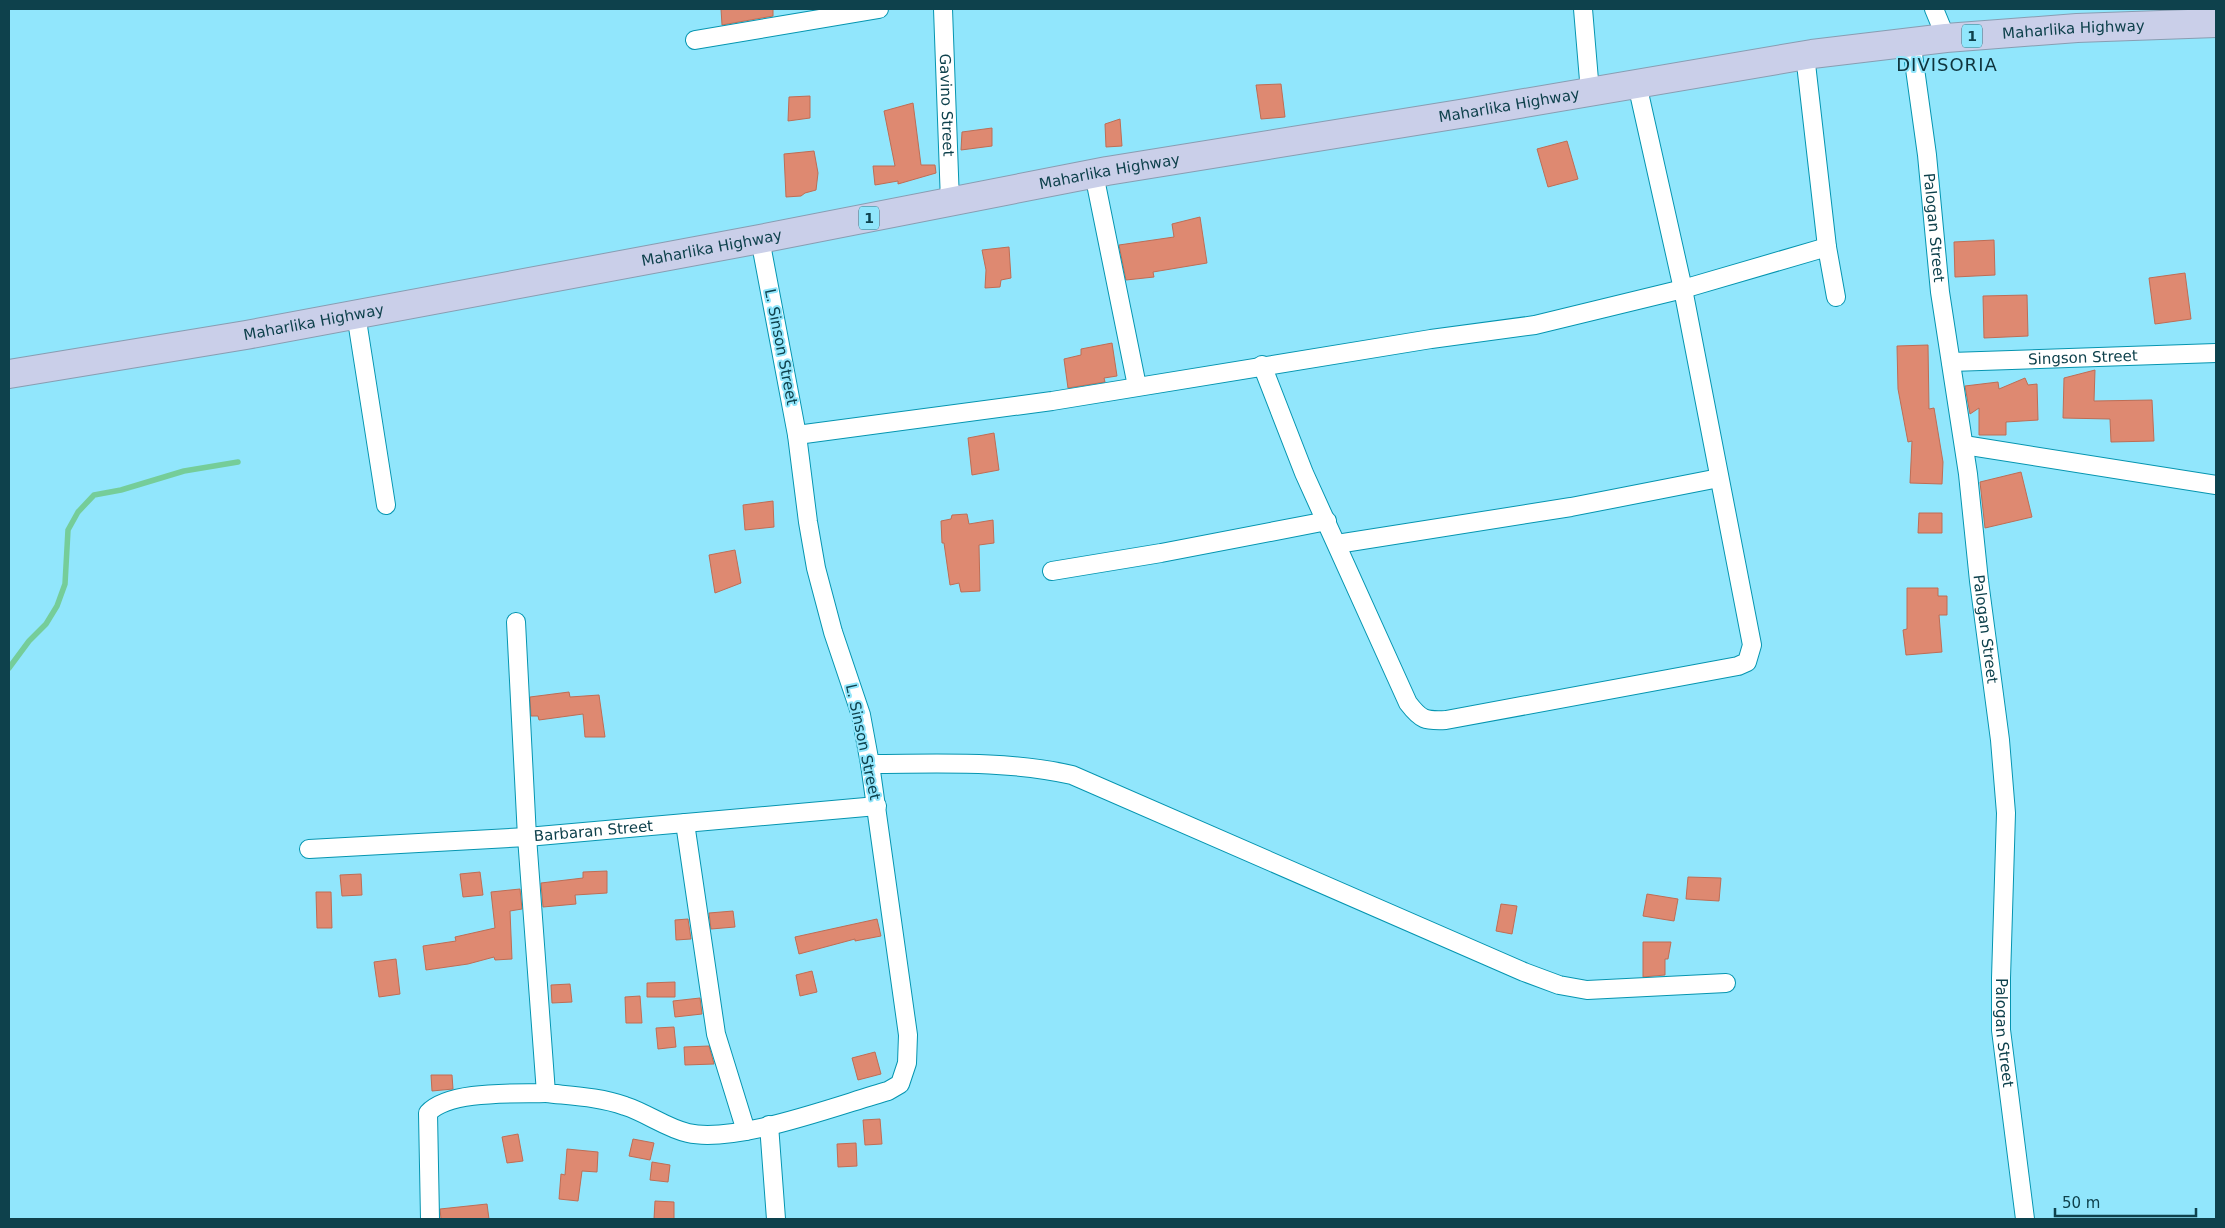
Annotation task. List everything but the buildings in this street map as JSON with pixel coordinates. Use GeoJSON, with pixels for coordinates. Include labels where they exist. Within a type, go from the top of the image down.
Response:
{"type":"FeatureCollection","features":[{"type":"Feature","properties":{"kind":"highway","name":"Maharlika Highway"},"geometry":{"type":"LineString","coordinates":[[9,374],[246,335],[760,239],[1094,174],[1805,55],[1911,40],[2077,28],[2216,23]]}},
{"type":"Feature","properties":{"kind":"street"},"geometry":{"type":"LineString","coordinates":[[696,40],[879,9]]}},
{"type":"Feature","properties":{"kind":"street","name":"Gavino Street"},"geometry":{"type":"LineString","coordinates":[[943,9],[950,202]]}},
{"type":"Feature","properties":{"kind":"street"},"geometry":{"type":"LineString","coordinates":[[1583,9],[1590,92]]}},
{"type":"Feature","properties":{"kind":"street"},"geometry":{"type":"LineString","coordinates":[[1934,9],[1946,38]]}},
{"type":"Feature","properties":{"kind":"street","name":"Palogan Street"},"geometry":{"type":"LineString","coordinates":[[1911,40],[1927,155],[1940,292],[1964,445],[2000,740],[2006,813],[2000,978],[2001,1030],[2024,1219]]}},
{"type":"Feature","properties":{"kind":"street"},"geometry":{"type":"LineString","coordinates":[[1805,55],[1827,247],[1836,297]]}},
{"type":"Feature","properties":{"kind":"street"},"geometry":{"type":"LineString","coordinates":[[1262,365],[1304,473],[1408,703],[1419,717],[1429,721],[1446,720],[1738,666],[1747,662],[1752,645],[1683,289],[1637,84]]}},
{"type":"Feature","properties":{"kind":"street"},"geometry":{"type":"LineString","coordinates":[[1094,174],[1137,386]]}},
{"type":"Feature","properties":{"kind":"street","name":"L. Sinson Street"},"geometry":{"type":"LineString","coordinates":[[760,239],[797,435],[816,568],[832,632],[861,715],[877,806],[908,1035],[907,1063],[900,1084],[888,1091],[769,1125]]}},
{"type":"Feature","properties":{"kind":"street"},"geometry":{"type":"LineString","coordinates":[[797,435],[1052,401],[1262,365],[1431,339],[1535,326],[1683,289],[1827,247]]}},
{"type":"Feature","properties":{"kind":"street"},"geometry":{"type":"LineString","coordinates":[[356,314],[386,505]]}},
{"type":"Feature","properties":{"kind":"street","name":"Singson Street"},"geometry":{"type":"LineString","coordinates":[[1951,362],[2216,353]]}},
{"type":"Feature","properties":{"kind":"street"},"geometry":{"type":"LineString","coordinates":[[1964,445],[2216,485]]}},
{"type":"Feature","properties":{"kind":"street"},"geometry":{"type":"LineString","coordinates":[[1337,544],[1571,507],[1719,478]]}},
{"type":"Feature","properties":{"kind":"street"},"geometry":{"type":"LineString","coordinates":[[1052,571],[1179,550],[1327,521]]}},
{"type":"Feature","properties":{"kind":"street"},"geometry":{"type":"LineString","coordinates":[[516,622],[527,837],[546,1093]]}},
{"type":"Feature","properties":{"kind":"street"},"geometry":{"type":"LineString","coordinates":[[870,764],[997,764],[1042,768],[1072,775],[1524,972],[1567,987],[1615,989],[1726,984]]}},
{"type":"Feature","properties":{"kind":"street","name":"Barbaran Street"},"geometry":{"type":"LineString","coordinates":[[309,849],[527,837],[877,806]]}},
{"type":"Feature","properties":{"kind":"street"},"geometry":{"type":"LineString","coordinates":[[685,823],[716,1034],[746,1131]]}},
{"type":"Feature","properties":{"kind":"street"},"geometry":{"type":"LineString","coordinates":[[430,1219],[427,1126],[428,1113],[435,1105],[482,1096],[546,1093],[604,1100],[626,1106],[688,1133],[709,1135],[746,1131],[769,1125],[776,1219]]}},
{"type":"Feature","properties":{"kind":"waterway"},"geometry":{"type":"LineString","coordinates":[[9,668],[29,641],[46,624],[57,606],[65,584],[68,530],[78,512],[94,495],[121,490],[184,471],[238,462]]}},
{"type":"Feature","properties":{"kind":"district","name":"DIVISORIA"},"geometry":{"type":"Point","coordinates":[1947,64]}}]}
